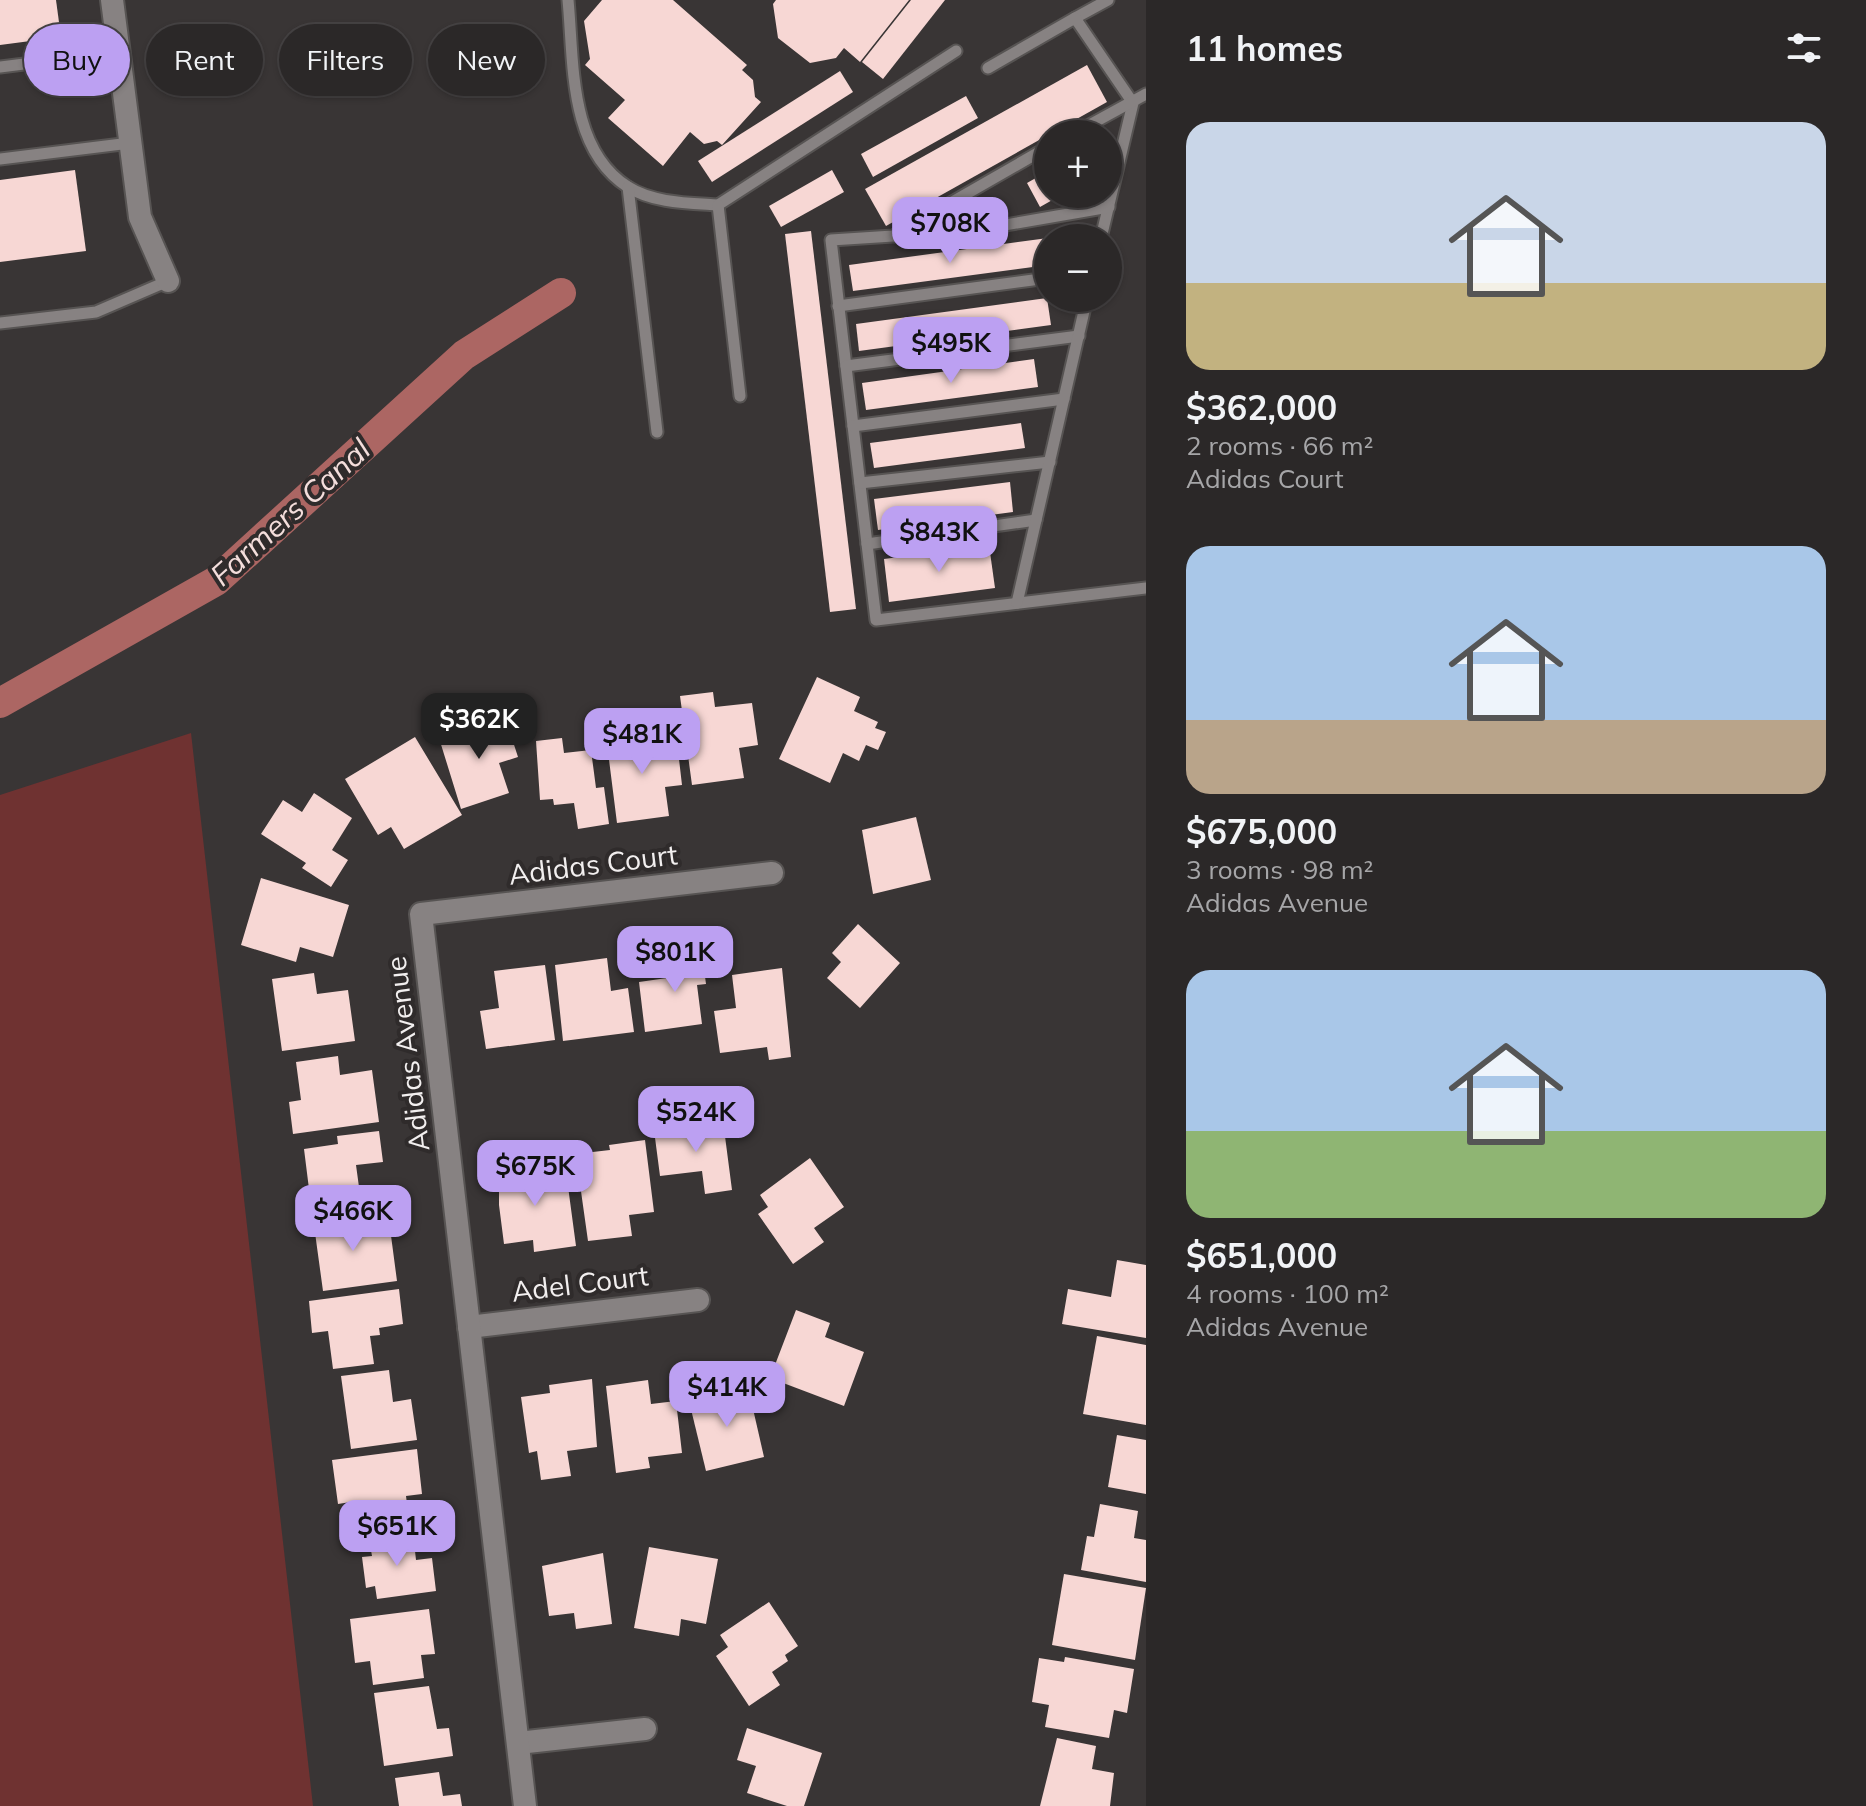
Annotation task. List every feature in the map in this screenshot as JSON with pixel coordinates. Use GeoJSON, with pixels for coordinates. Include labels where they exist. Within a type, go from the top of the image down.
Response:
{"type":"FeatureCollection","features":[{"type":"Feature","properties":{"kind":"street"},"geometry":{"type":"LineString","coordinates":[[112,0],[115,24]]}},
{"type":"Feature","properties":{"kind":"street"},"geometry":{"type":"LineString","coordinates":[[124,96],[140,217],[168,281]]}},
{"type":"Feature","properties":{"kind":"street","name":"Adidas Court"},"geometry":{"type":"LineString","coordinates":[[421,914],[772,873]]}},
{"type":"Feature","properties":{"kind":"street","name":"Adidas Avenue"},"geometry":{"type":"LineString","coordinates":[[421,914],[525,1806]]}},
{"type":"Feature","properties":{"kind":"street","name":"Adel Court"},"geometry":{"type":"LineString","coordinates":[[469,1327],[698,1300]]}},
{"type":"Feature","properties":{"kind":"street"},"geometry":{"type":"LineString","coordinates":[[518,1743],[645,1729]]}},
{"type":"Feature","properties":{"kind":"lane"},"geometry":{"type":"LineString","coordinates":[[568,0],[580,120],[603,163],[628,187],[673,202],[718,205],[956,51]]}},
{"type":"Feature","properties":{"kind":"lane"},"geometry":{"type":"LineString","coordinates":[[988,68],[1108,0]]}},
{"type":"Feature","properties":{"kind":"lane"},"geometry":{"type":"LineString","coordinates":[[1075,18],[1133,103],[1122,151]]}},
{"type":"Feature","properties":{"kind":"lane"},"geometry":{"type":"LineString","coordinates":[[0,67],[24,64]]}},
{"type":"Feature","properties":{"kind":"lane"},"geometry":{"type":"LineString","coordinates":[[1100,120],[1146,94]]}},
{"type":"Feature","properties":{"kind":"lane"},"geometry":{"type":"LineString","coordinates":[[0,159],[130,143]]}},
{"type":"Feature","properties":{"kind":"lane"},"geometry":{"type":"LineString","coordinates":[[893,236],[1034,155]]}},
{"type":"Feature","properties":{"kind":"lane"},"geometry":{"type":"LineString","coordinates":[[628,187],[657,432]]}},
{"type":"Feature","properties":{"kind":"lane"},"geometry":{"type":"LineString","coordinates":[[718,205],[740,396]]}},
{"type":"Feature","properties":{"kind":"lane"},"geometry":{"type":"LineString","coordinates":[[1103,208],[982,229],[831,240],[838,306],[876,620],[1146,588]]}},
{"type":"Feature","properties":{"kind":"lane"},"geometry":{"type":"LineString","coordinates":[[838,306],[1034,280]]}},
{"type":"Feature","properties":{"kind":"lane"},"geometry":{"type":"LineString","coordinates":[[0,323],[96,312],[168,281]]}},
{"type":"Feature","properties":{"kind":"lane"},"geometry":{"type":"LineString","coordinates":[[1017,603],[1084,312]]}},
{"type":"Feature","properties":{"kind":"lane"},"geometry":{"type":"LineString","coordinates":[[846,366],[1079,336]]}},
{"type":"Feature","properties":{"kind":"lane"},"geometry":{"type":"LineString","coordinates":[[853,426],[1064,399]]}},
{"type":"Feature","properties":{"kind":"lane"},"geometry":{"type":"LineString","coordinates":[[860,483],[1050,462]]}},
{"type":"Feature","properties":{"kind":"lane"},"geometry":{"type":"LineString","coordinates":[[867,544],[1036,520]]}},
{"type":"Feature","properties":{"kind":"shaded area"},"geometry":{"type":"Polygon","coordinates":[[[191,733],[313,1806],[0,1806],[0,795],[191,733]]]}},
{"type":"Feature","properties":{"kind":"building"},"geometry":{"type":"Polygon","coordinates":[[[0,0],[56,0],[59,24],[24,24],[24,42],[0,45],[0,0]]]}},
{"type":"Feature","properties":{"kind":"building"},"geometry":{"type":"Polygon","coordinates":[[[602,0],[673,0],[747,65],[742,70],[753,80],[755,97],[761,102],[722,145],[717,141],[704,144],[690,132],[663,166],[608,118],[625,100],[585,65],[590,59],[584,21],[602,0]]]}},
{"type":"Feature","properties":{"kind":"building"},"geometry":{"type":"Polygon","coordinates":[[[776,0],[909,0],[860,62],[844,48],[836,58],[810,63],[778,38],[773,4],[776,0]]]}},
{"type":"Feature","properties":{"kind":"building"},"geometry":{"type":"Polygon","coordinates":[[[911,0],[945,0],[883,79],[862,62],[911,0]]]}},
{"type":"Feature","properties":{"kind":"building"},"geometry":{"type":"Polygon","coordinates":[[[1087,65],[1107,102],[1075,120],[1034,120],[1034,143],[886,226],[865,189],[1087,65]]]}},
{"type":"Feature","properties":{"kind":"building"},"geometry":{"type":"Polygon","coordinates":[[[840,71],[853,92],[712,182],[698,161],[840,71]]]}},
{"type":"Feature","properties":{"kind":"building"},"geometry":{"type":"Polygon","coordinates":[[[966,96],[978,118],[873,177],[861,154],[966,96]]]}},
{"type":"Feature","properties":{"kind":"building"},"geometry":{"type":"Polygon","coordinates":[[[75,170],[86,251],[0,262],[0,180],[75,170]]]}},
{"type":"Feature","properties":{"kind":"building"},"geometry":{"type":"Polygon","coordinates":[[[832,170],[844,192],[781,227],[769,206],[832,170]]]}},
{"type":"Feature","properties":{"kind":"building"},"geometry":{"type":"Polygon","coordinates":[[[1034,179],[1034,196],[1027,183],[1034,179]]]}},
{"type":"Feature","properties":{"kind":"building"},"geometry":{"type":"Polygon","coordinates":[[[811,231],[856,609],[830,612],[785,234],[811,231]]]}},
{"type":"Feature","properties":{"kind":"building"},"geometry":{"type":"Polygon","coordinates":[[[1034,240],[1034,267],[853,291],[849,265],[1034,240]]]}},
{"type":"Feature","properties":{"kind":"building"},"geometry":{"type":"Polygon","coordinates":[[[1034,300],[1034,312],[1049,312],[1051,325],[859,351],[856,324],[1034,300]]]}},
{"type":"Feature","properties":{"kind":"building"},"geometry":{"type":"Polygon","coordinates":[[[1034,359],[1038,387],[866,410],[862,383],[1034,359]]]}},
{"type":"Feature","properties":{"kind":"building"},"geometry":{"type":"Polygon","coordinates":[[[1021,423],[1025,448],[874,468],[870,443],[1021,423]]]}},
{"type":"Feature","properties":{"kind":"building"},"geometry":{"type":"Polygon","coordinates":[[[1010,482],[1013,512],[878,530],[874,499],[1010,482]]]}},
{"type":"Feature","properties":{"kind":"building"},"geometry":{"type":"Polygon","coordinates":[[[989,545],[995,588],[889,602],[884,559],[989,545]]]}},
{"type":"Feature","properties":{"kind":"building"},"geometry":{"type":"Polygon","coordinates":[[[817,677],[860,697],[854,711],[878,722],[875,728],[886,732],[878,750],[866,745],[859,761],[843,753],[830,783],[779,759],[817,677]]]}},
{"type":"Feature","properties":{"kind":"building"},"geometry":{"type":"Polygon","coordinates":[[[713,692],[715,707],[752,703],[758,745],[739,748],[744,778],[692,785],[680,696],[713,692]]]}},
{"type":"Feature","properties":{"kind":"building"},"geometry":{"type":"Polygon","coordinates":[[[505,717],[518,757],[499,763],[509,793],[461,809],[439,738],[505,717]]]}},
{"type":"Feature","properties":{"kind":"building"},"geometry":{"type":"Polygon","coordinates":[[[647,731],[649,746],[677,742],[682,785],[665,787],[669,816],[617,823],[606,736],[647,731]]]}},
{"type":"Feature","properties":{"kind":"building"},"geometry":{"type":"Polygon","coordinates":[[[415,737],[462,815],[404,849],[391,827],[378,835],[345,779],[415,737]]]}},
{"type":"Feature","properties":{"kind":"building"},"geometry":{"type":"Polygon","coordinates":[[[562,738],[564,753],[591,750],[596,788],[604,787],[609,824],[578,829],[574,803],[554,805],[553,799],[540,800],[536,741],[562,738]]]}},
{"type":"Feature","properties":{"kind":"building"},"geometry":{"type":"Polygon","coordinates":[[[314,793],[352,818],[332,850],[348,860],[331,887],[302,868],[306,863],[261,834],[283,800],[302,812],[314,793]]]}},
{"type":"Feature","properties":{"kind":"building"},"geometry":{"type":"Polygon","coordinates":[[[916,817],[931,880],[873,894],[862,830],[916,817]]]}},
{"type":"Feature","properties":{"kind":"building"},"geometry":{"type":"Polygon","coordinates":[[[261,878],[349,905],[333,957],[300,947],[296,962],[241,945],[261,878]]]}},
{"type":"Feature","properties":{"kind":"building"},"geometry":{"type":"Polygon","coordinates":[[[858,924],[900,963],[860,1008],[827,978],[841,962],[832,953],[858,924]]]}},
{"type":"Feature","properties":{"kind":"building"},"geometry":{"type":"Polygon","coordinates":[[[701,947],[706,984],[697,985],[702,1024],[645,1032],[639,982],[674,977],[670,951],[701,947]]]}},
{"type":"Feature","properties":{"kind":"building"},"geometry":{"type":"Polygon","coordinates":[[[607,958],[611,991],[628,988],[634,1032],[563,1041],[555,965],[607,958]]]}},
{"type":"Feature","properties":{"kind":"building"},"geometry":{"type":"Polygon","coordinates":[[[545,965],[555,1040],[486,1049],[480,1011],[499,1008],[494,971],[545,965]]]}},
{"type":"Feature","properties":{"kind":"building"},"geometry":{"type":"Polygon","coordinates":[[[782,968],[791,1057],[769,1060],[767,1047],[720,1053],[714,1011],[736,1008],[732,975],[782,968]]]}},
{"type":"Feature","properties":{"kind":"building"},"geometry":{"type":"Polygon","coordinates":[[[314,973],[317,994],[348,990],[355,1041],[282,1051],[272,979],[314,973]]]}},
{"type":"Feature","properties":{"kind":"building"},"geometry":{"type":"Polygon","coordinates":[[[338,1056],[340,1075],[372,1070],[379,1122],[293,1134],[289,1102],[301,1100],[296,1062],[338,1056]]]}},
{"type":"Feature","properties":{"kind":"building"},"geometry":{"type":"Polygon","coordinates":[[[723,1121],[732,1190],[705,1194],[702,1171],[660,1176],[654,1130],[723,1121]]]}},
{"type":"Feature","properties":{"kind":"building"},"geometry":{"type":"Polygon","coordinates":[[[379,1131],[383,1162],[356,1165],[359,1187],[353,1188],[355,1199],[311,1205],[304,1149],[338,1144],[337,1136],[379,1131]]]}},
{"type":"Feature","properties":{"kind":"building"},"geometry":{"type":"Polygon","coordinates":[[[645,1140],[654,1212],[629,1215],[632,1236],[588,1241],[578,1170],[586,1169],[584,1153],[610,1150],[609,1145],[645,1140]]]}},
{"type":"Feature","properties":{"kind":"building"},"geometry":{"type":"Polygon","coordinates":[[[533,1155],[537,1183],[567,1179],[576,1246],[534,1252],[533,1240],[504,1244],[499,1205],[499,1187],[506,1186],[502,1159],[533,1155]]]}},
{"type":"Feature","properties":{"kind":"building"},"geometry":{"type":"Polygon","coordinates":[[[810,1158],[844,1207],[814,1228],[824,1242],[793,1264],[758,1214],[768,1207],[760,1195],[810,1158]]]}},
{"type":"Feature","properties":{"kind":"building"},"geometry":{"type":"Polygon","coordinates":[[[358,1212],[361,1232],[390,1228],[397,1281],[323,1291],[313,1218],[358,1212]]]}},
{"type":"Feature","properties":{"kind":"building"},"geometry":{"type":"Polygon","coordinates":[[[1117,1260],[1146,1265],[1146,1338],[1062,1324],[1068,1289],[1111,1297],[1117,1260]]]}},
{"type":"Feature","properties":{"kind":"building"},"geometry":{"type":"Polygon","coordinates":[[[399,1289],[403,1324],[379,1328],[380,1335],[370,1336],[374,1364],[333,1369],[328,1331],[312,1333],[309,1301],[399,1289]]]}},
{"type":"Feature","properties":{"kind":"building"},"geometry":{"type":"Polygon","coordinates":[[[796,1310],[830,1323],[825,1337],[864,1352],[844,1406],[770,1378],[796,1310]]]}},
{"type":"Feature","properties":{"kind":"building"},"geometry":{"type":"Polygon","coordinates":[[[1097,1336],[1146,1345],[1146,1425],[1083,1414],[1097,1336]]]}},
{"type":"Feature","properties":{"kind":"building"},"geometry":{"type":"Polygon","coordinates":[[[389,1370],[393,1402],[411,1399],[417,1440],[351,1449],[341,1376],[389,1370]]]}},
{"type":"Feature","properties":{"kind":"building"},"geometry":{"type":"Polygon","coordinates":[[[592,1379],[597,1447],[567,1451],[571,1476],[541,1480],[537,1451],[529,1453],[521,1397],[550,1393],[549,1385],[592,1379]]]}},
{"type":"Feature","properties":{"kind":"building"},"geometry":{"type":"Polygon","coordinates":[[[648,1380],[651,1404],[676,1401],[682,1453],[648,1457],[650,1468],[616,1473],[606,1386],[648,1380]]]}},
{"type":"Feature","properties":{"kind":"building"},"geometry":{"type":"Polygon","coordinates":[[[748,1387],[764,1457],[706,1471],[689,1401],[748,1387]]]}},
{"type":"Feature","properties":{"kind":"building"},"geometry":{"type":"Polygon","coordinates":[[[1117,1435],[1146,1440],[1146,1494],[1108,1487],[1117,1435]]]}},
{"type":"Feature","properties":{"kind":"building"},"geometry":{"type":"Polygon","coordinates":[[[417,1449],[422,1494],[406,1496],[409,1520],[361,1526],[357,1501],[338,1504],[332,1460],[417,1449]]]}},
{"type":"Feature","properties":{"kind":"building"},"geometry":{"type":"Polygon","coordinates":[[[1100,1504],[1138,1511],[1134,1538],[1146,1540],[1146,1582],[1081,1570],[1087,1536],[1094,1537],[1100,1504]]]}},
{"type":"Feature","properties":{"kind":"building"},"geometry":{"type":"Polygon","coordinates":[[[413,1533],[416,1560],[432,1558],[436,1591],[377,1599],[375,1586],[366,1588],[362,1557],[372,1556],[369,1539],[413,1533]]]}},
{"type":"Feature","properties":{"kind":"building"},"geometry":{"type":"Polygon","coordinates":[[[649,1547],[718,1559],[706,1624],[681,1619],[679,1636],[634,1628],[649,1547]]]}},
{"type":"Feature","properties":{"kind":"building"},"geometry":{"type":"Polygon","coordinates":[[[603,1553],[612,1624],[576,1629],[574,1613],[549,1616],[542,1566],[603,1553]]]}},
{"type":"Feature","properties":{"kind":"building"},"geometry":{"type":"Polygon","coordinates":[[[1064,1574],[1146,1588],[1135,1660],[1052,1645],[1064,1574]]]}},
{"type":"Feature","properties":{"kind":"building"},"geometry":{"type":"Polygon","coordinates":[[[769,1602],[798,1646],[785,1655],[788,1661],[772,1672],[780,1685],[749,1706],[716,1656],[728,1647],[720,1635],[769,1602]]]}},
{"type":"Feature","properties":{"kind":"building"},"geometry":{"type":"Polygon","coordinates":[[[429,1609],[435,1654],[421,1655],[424,1678],[373,1685],[370,1661],[355,1663],[350,1619],[429,1609]]]}},
{"type":"Feature","properties":{"kind":"building"},"geometry":{"type":"Polygon","coordinates":[[[1065,1657],[1134,1669],[1127,1713],[1114,1710],[1109,1738],[1045,1727],[1049,1705],[1032,1702],[1039,1658],[1064,1662],[1065,1657]]]}},
{"type":"Feature","properties":{"kind":"building"},"geometry":{"type":"Polygon","coordinates":[[[429,1686],[437,1729],[449,1728],[453,1756],[384,1766],[374,1693],[429,1686]]]}},
{"type":"Feature","properties":{"kind":"building"},"geometry":{"type":"Polygon","coordinates":[[[747,1728],[822,1753],[804,1806],[787,1806],[747,1793],[756,1766],[737,1760],[747,1728]]]}},
{"type":"Feature","properties":{"kind":"building"},"geometry":{"type":"Polygon","coordinates":[[[1057,1738],[1096,1746],[1092,1769],[1114,1773],[1110,1806],[1040,1806],[1057,1738]]]}},
{"type":"Feature","properties":{"kind":"building"},"geometry":{"type":"Polygon","coordinates":[[[439,1772],[443,1796],[460,1794],[462,1806],[399,1806],[395,1778],[439,1772]]]}},
{"type":"Feature","properties":{"kind":"waterway","name":"Farmers Canal"},"geometry":{"type":"LineString","coordinates":[[0,703],[216,581],[464,355],[561,293]]}}]}
